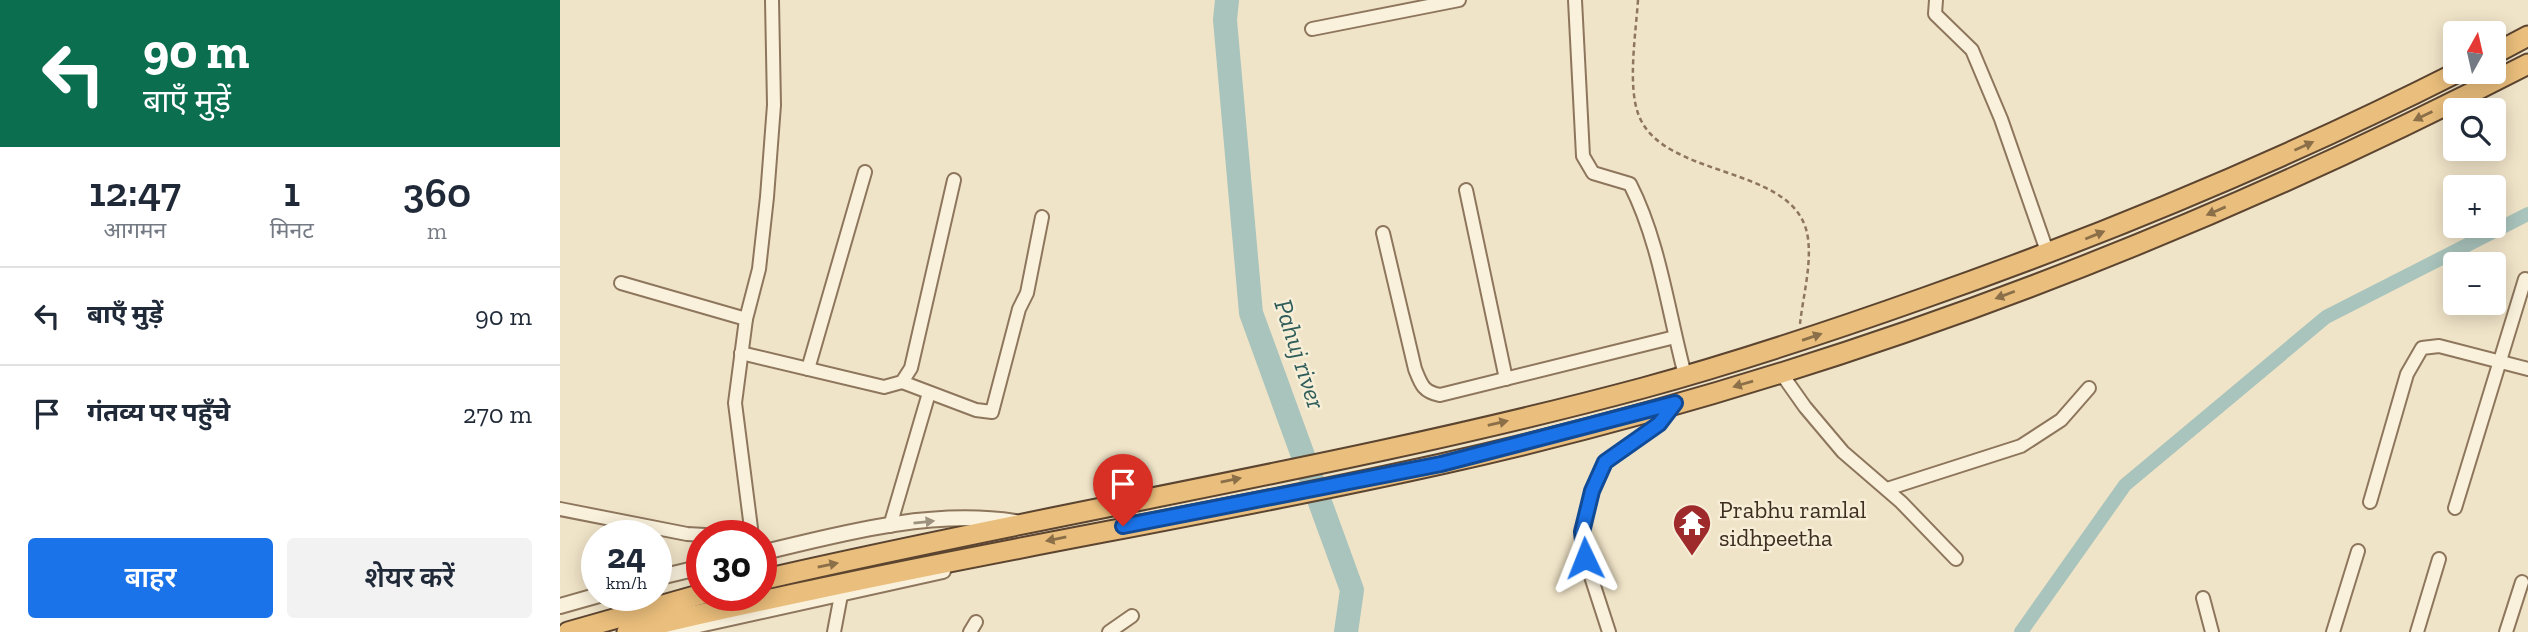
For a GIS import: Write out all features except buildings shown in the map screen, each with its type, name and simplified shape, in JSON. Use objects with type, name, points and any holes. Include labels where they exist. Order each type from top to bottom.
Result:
[{"type":"highway","points":[[2506,48],[2528,36]]},
{"type":"highway","points":[[626,632],[1004,549],[1441,464],[1781,373],[1996,299],[2166,232],[2353,150],[2528,64]]},
{"type":"highway","points":[[777,577],[1432,439],[1685,376],[1797,342],[2048,254],[2301,147],[2443,79]]},
{"type":"highway","points":[[962,537],[965,558]]},
{"type":"highway","points":[[568,632],[686,599]]},
{"type":"street","points":[[750,520],[735,403],[746,319],[759,269],[767,197],[774,105],[772,0]]},
{"type":"street","points":[[1311,29],[1459,0]]},
{"type":"street","points":[[1575,0],[1583,156],[1593,173],[1630,184],[1638,200],[1656,258],[1685,376]]},
{"type":"street","points":[[1936,0],[1936,14],[1964,40],[1982,72],[2048,254]]},
{"type":"street","points":[[808,369],[865,172]]},
{"type":"street","points":[[902,382],[911,368],[954,180]]},
{"type":"street","points":[[1466,190],[1506,379]]},
{"type":"street","points":[[741,353],[884,387],[902,382],[986,413],[995,407],[1018,309],[1027,293],[1042,217]]},
{"type":"street","points":[[1383,233],[1404,330],[1423,389],[1440,395],[1675,337]]},
{"type":"street","points":[[2455,508],[2525,279]]},
{"type":"street","points":[[621,283],[746,319]]},
{"type":"street","points":[[2370,502],[2416,354],[2429,345],[2439,346],[2528,369]]},
{"type":"street","points":[[1781,373],[1825,433],[1862,470],[1887,489],[1956,559]]},
{"type":"street","points":[[1887,489],[2021,446],[2042,435],[2061,420],[2089,388]]},
{"type":"street","points":[[890,526],[929,393]]},
{"type":"street","points":[[1609,632],[1593,586],[1582,532],[1592,491],[1605,462],[1659,424],[1675,403]]},
{"type":"street","points":[[560,509],[686,534]]},
{"type":"street","points":[[777,548],[862,529],[977,516],[1023,523]]},
{"type":"street","points":[[667,632],[729,625],[841,595],[930,576],[1004,549]]},
{"type":"street","points":[[2333,632],[2358,551]]},
{"type":"street","points":[[2417,632],[2439,559]]},
{"type":"street","points":[[2506,632],[2522,582]]},
{"type":"street","points":[[834,632],[841,595]]},
{"type":"street","points":[[2203,598],[2212,632]]},
{"type":"street","points":[[560,606],[581,600]]},
{"type":"street","points":[[1109,632],[1132,616]]},
{"type":"path","points":[[1638,0],[1634,86],[1640,119],[1650,133],[1673,150],[1770,192],[1793,207],[1806,230],[1808,256],[1797,342]]},
{"type":"waterway","name":"Pahuj river","points":[[1227,0],[1225,20],[1251,313],[1352,590],[1346,632]]},
{"type":"waterway","points":[[2021,632],[2125,485],[2326,317],[2528,214]]},
{"type":"place","name":"Prabhu ramlal sidhpeetha","points":[[1692,557]]},
{"type":"route","points":[[1123,526],[1441,464],[1675,403],[1659,424],[1605,462],[1592,491],[1582,532],[1585,558]]}]
